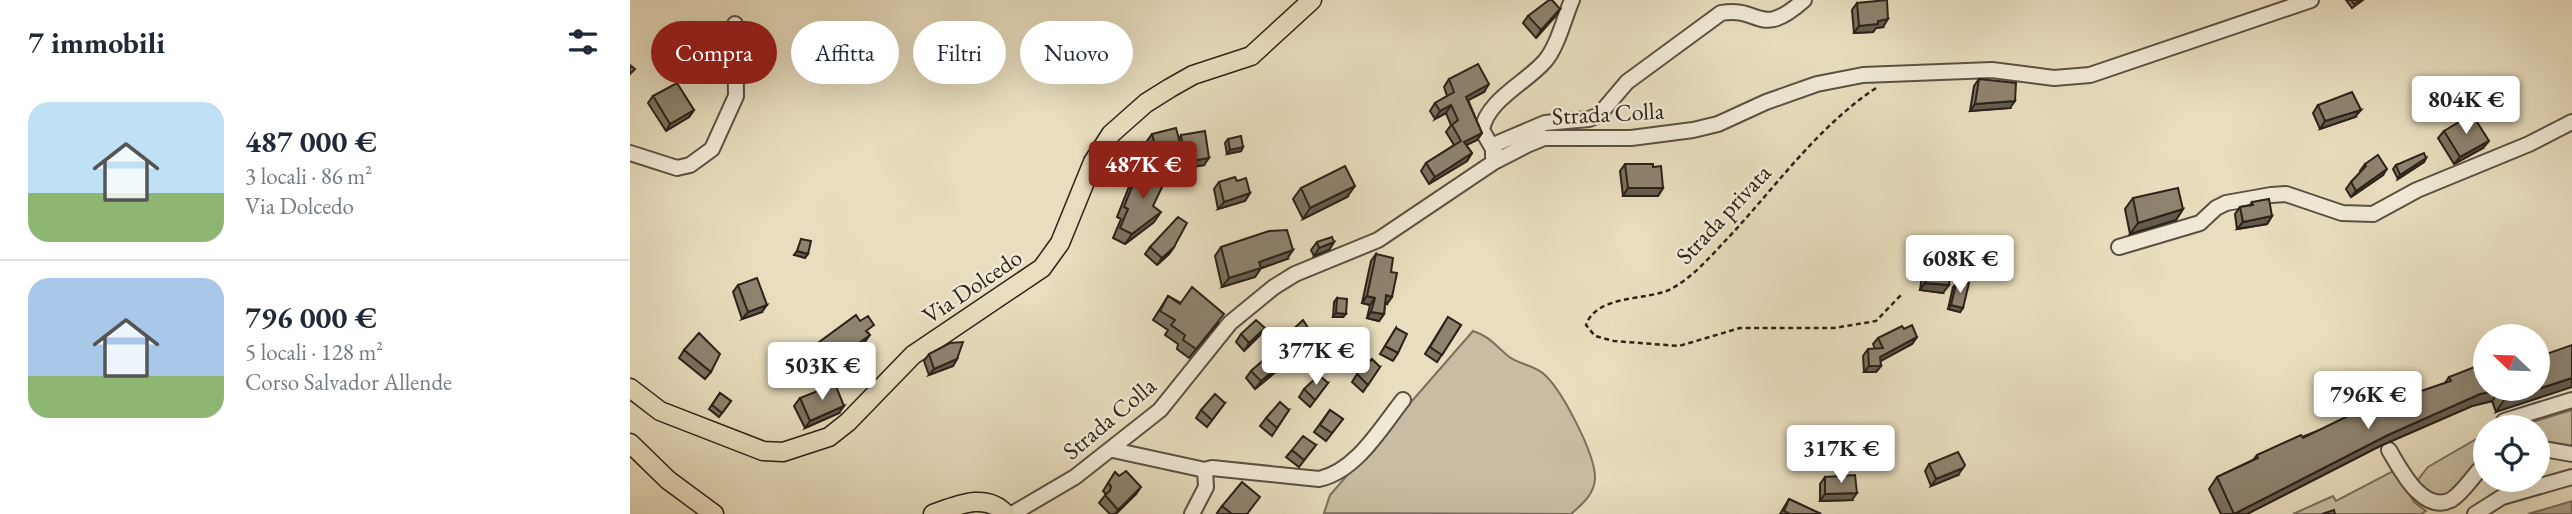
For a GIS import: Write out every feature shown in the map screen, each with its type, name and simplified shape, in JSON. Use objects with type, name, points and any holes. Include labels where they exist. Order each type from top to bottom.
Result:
[{"type":"main road","name":"Via Dolcedo","points":[[630,388],[660,411],[763,452],[783,452],[829,437],[848,422],[913,355],[1042,268],[1060,243],[1102,147],[1139,109],[1193,75],[1251,56],[1312,0]]},
{"type":"main road","points":[[630,443],[668,480],[714,514]]},
{"type":"main road","points":[[933,514],[975,501],[987,502],[1006,514]]},
{"type":"street","points":[[1493,155],[1484,139],[1483,122],[1490,110],[1546,59],[1572,0]]},
{"type":"street","points":[[1493,155],[1498,143],[1545,123],[1589,119],[1600,115],[1627,82],[1721,13],[1731,11],[1763,22],[1784,18],[1804,0]]},
{"type":"street","name":"Strada Colla","points":[[1012,514],[1066,483],[1113,450],[1167,403],[1230,323],[1274,287],[1295,274],[1378,240],[1493,155],[1544,138],[1631,138],[1706,127],[1817,84],[1863,75],[1992,70],[2054,78],[2090,75],[2311,0]]},
{"type":"street","points":[[630,153],[677,168],[690,165],[712,149],[736,96],[736,84]]},
{"type":"street","points":[[2119,247],[2200,223],[2216,208],[2226,203],[2271,195],[2286,194],[2342,213],[2373,214],[2417,190],[2529,144],[2572,122]]},
{"type":"street","points":[[1113,450],[1205,470],[1212,468],[1319,479],[1335,476],[1349,466],[1403,400]]},
{"type":"street","points":[[2523,415],[2572,400]]},
{"type":"street","points":[[2389,450],[2422,498],[2437,503],[2449,502],[2473,477]]},
{"type":"street","points":[[2550,450],[2572,454]]},
{"type":"street","points":[[1192,514],[1206,487],[1205,470]]},
{"type":"street","points":[[2550,480],[2572,477]]},
{"type":"street","points":[[2475,514],[2507,492]]},
{"type":"path","name":"Strada privata","points":[[1879,86],[1863,97],[1806,150],[1736,229],[1683,282],[1667,291],[1628,299],[1595,311],[1586,325],[1595,336],[1614,341],[1679,346],[1740,328],[1834,328],[1876,321],[1901,295]]},
{"type":"shaded area","points":[[1473,331],[1488,338],[1512,359],[1542,372],[1553,384],[1577,425],[1594,468],[1594,485],[1586,499],[1571,514],[1324,513],[1330,495]]},
{"type":"shaded area","points":[[2572,410],[2572,447],[2550,443],[2550,417]]},
{"type":"shaded area","points":[[2473,441],[2473,467],[2448,495],[2433,497],[2417,481],[2428,467]]},
{"type":"shaded area","points":[[2395,470],[2414,502],[2426,511],[2421,514],[2293,514],[2333,496],[2336,501]]},
{"type":"shaded area","points":[[2572,501],[2572,514],[2528,514]]},
{"type":"building","points":[[1549,0],[1560,9],[1541,30],[1528,16]]},
{"type":"building","points":[[1887,0],[1888,19],[1878,21],[1878,24],[1859,26],[1857,3]]},
{"type":"building","points":[[1478,64],[1489,84],[1466,97],[1482,133],[1464,142],[1472,153],[1435,177],[1426,163],[1461,141],[1452,125],[1458,120],[1451,105],[1440,111],[1435,103],[1454,92],[1449,79]]},
{"type":"building","points":[[1979,79],[2016,83],[2015,101],[1975,104]]},
{"type":"building","points":[[678,84],[694,110],[670,124],[653,96]]},
{"type":"building","points":[[2352,92],[2361,110],[2325,121],[2318,105]]},
{"type":"building","points":[[2472,114],[2489,141],[2460,157],[2444,131]]},
{"type":"building","points":[[1176,128],[1180,143],[1156,149],[1152,134]]},
{"type":"building","points":[[1205,131],[1209,158],[1185,162],[1181,135]]},
{"type":"building","points":[[1241,136],[1243,147],[1230,150],[1228,139]]},
{"type":"building","points":[[2424,153],[2426,158],[2400,175],[2396,165]]},
{"type":"building","points":[[2378,155],[2387,169],[2356,191],[2351,182],[2365,164]]},
{"type":"building","points":[[1164,158],[1163,185],[1153,206],[1161,212],[1132,234],[1120,228],[1128,209],[1124,207],[1137,174],[1151,180]]},
{"type":"building","points":[[1625,164],[1661,166],[1663,188],[1628,188]]},
{"type":"building","points":[[1345,166],[1355,186],[1310,208],[1301,188]]},
{"type":"building","points":[[1235,177],[1237,181],[1246,178],[1250,193],[1224,202],[1219,182]]},
{"type":"building","points":[[2178,188],[2183,209],[2138,223],[2133,198]]},
{"type":"building","points":[[2269,199],[2272,216],[2243,222],[2240,207]]},
{"type":"building","points":[[1178,217],[1187,223],[1174,247],[1162,258],[1150,247]]},
{"type":"building","points":[[1287,230],[1293,250],[1259,262],[1261,268],[1229,278],[1221,247],[1269,231]]},
{"type":"building","points":[[1332,237],[1334,242],[1319,248],[1317,242]]},
{"type":"building","points":[[801,239],[811,241],[808,254],[797,251]]},
{"type":"building","points":[[1376,254],[1393,258],[1391,272],[1397,273],[1392,297],[1386,295],[1384,314],[1371,312],[1375,298],[1367,296]]},
{"type":"building","points":[[1927,268],[1950,271],[1949,285],[1925,283]]},
{"type":"building","points":[[757,278],[767,305],[748,312],[738,285]]},
{"type":"building","points":[[1969,283],[1963,308],[1951,305],[1956,284]]},
{"type":"building","points":[[1192,287],[1224,314],[1196,349],[1183,340],[1185,335],[1171,325],[1175,320],[1160,311],[1168,296],[1180,304]]},
{"type":"building","points":[[1337,298],[1347,299],[1346,314],[1336,313]]},
{"type":"building","points":[[856,315],[860,321],[868,316],[874,325],[866,331],[870,335],[825,368],[811,348]]},
{"type":"building","points":[[1448,317],[1461,325],[1442,355],[1430,347]]},
{"type":"building","points":[[1256,320],[1265,328],[1249,343],[1241,334]]},
{"type":"building","points":[[1303,320],[1314,337],[1261,381],[1251,371],[1287,340],[1285,337]]},
{"type":"building","points":[[1912,325],[1917,337],[1880,357],[1881,366],[1869,366],[1868,349],[1883,348],[1878,338],[1902,326],[1904,329]]},
{"type":"building","points":[[1396,328],[1407,334],[1398,353],[1385,346]]},
{"type":"building","points":[[699,333],[720,354],[711,372],[684,350]]},
{"type":"building","points":[[963,342],[957,359],[934,369],[929,354],[950,343]]},
{"type":"building","points":[[2572,345],[2572,378],[2550,385],[2550,353]]},
{"type":"building","points":[[1372,359],[1380,367],[1368,385],[1357,374]]},
{"type":"building","points":[[2473,368],[2473,397],[2388,435],[2234,514],[2217,477],[2258,458],[2257,455],[2301,435],[2303,438],[2393,394],[2395,400],[2451,381],[2449,377]]},
{"type":"building","points":[[1319,375],[1328,383],[1315,400],[1304,389]]},
{"type":"building","points":[[835,384],[844,406],[810,421],[800,398]]},
{"type":"building","points":[[720,393],[731,401],[722,413],[712,405]]},
{"type":"building","points":[[1215,394],[1225,403],[1212,420],[1201,410]]},
{"type":"building","points":[[1280,402],[1289,410],[1277,428],[1266,418]]},
{"type":"building","points":[[1330,410],[1343,419],[1332,433],[1320,425]]},
{"type":"building","points":[[1303,436],[1316,445],[1304,460],[1292,450]]},
{"type":"building","points":[[1958,452],[1965,465],[1963,468],[1936,479],[1929,464]]},
{"type":"building","points":[[1126,471],[1141,487],[1118,510],[1105,495],[1110,491],[1111,486],[1108,483],[1115,472],[1119,476]]},
{"type":"building","points":[[1855,475],[1857,493],[1825,494],[1825,477]]},
{"type":"building","points":[[1242,482],[1260,497],[1247,514],[1232,514],[1222,506]]},
{"type":"building","points":[[1789,499],[1821,514],[1790,514],[1784,511]]}]
